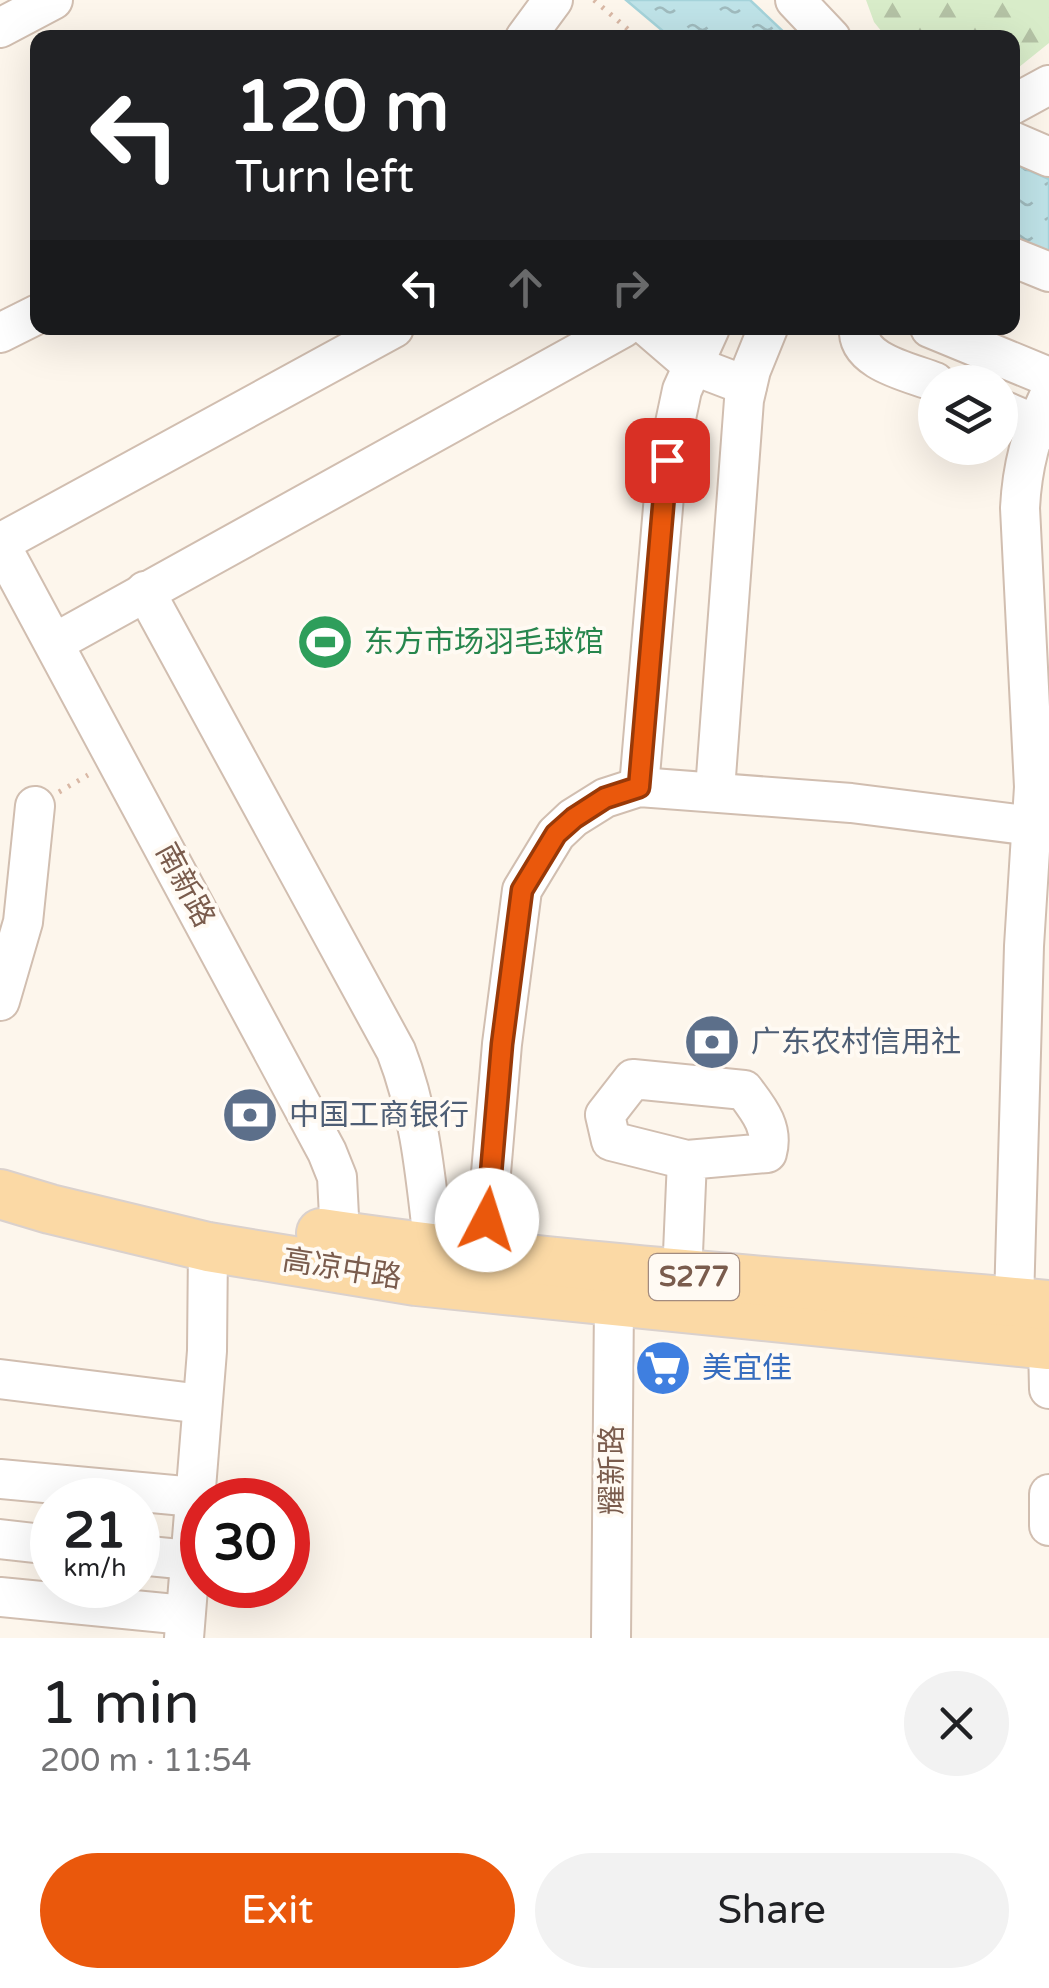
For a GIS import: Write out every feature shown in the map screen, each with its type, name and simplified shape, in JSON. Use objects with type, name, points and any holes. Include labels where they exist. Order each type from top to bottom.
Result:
[{"type":"main road","name":"高凉中路","points":[[0,1165],[218,1218],[434,1250],[682,1276],[1032,1303]]},
{"type":"main road","name":"高凉中路","points":[[0,1194],[50,1210],[208,1247],[416,1282],[1048,1345]]},
{"type":"street","points":[[0,28],[53,0]]},
{"type":"street","points":[[531,30],[553,0]]},
{"type":"street","points":[[795,0],[823,30]]},
{"type":"street","points":[[1020,101],[1049,85]]},
{"type":"street","points":[[1020,144],[1049,157]]},
{"type":"street","points":[[1020,260],[1049,272]]},
{"type":"street","points":[[0,334],[30,318]]},
{"type":"street","points":[[0,543],[381,335]]},
{"type":"street","points":[[54,643],[610,335]]},
{"type":"street","points":[[657,335],[692,366],[747,386]]},
{"type":"street","points":[[639,787],[667,460],[682,390],[707,335]]},
{"type":"street","points":[[715,790],[747,386],[765,335]]},
{"type":"street","points":[[858,335],[866,352],[918,374]]},
{"type":"street","points":[[947,335],[1049,378]]},
{"type":"street","points":[[1018,413],[1044,417],[1022,470],[1035,493],[1036,551],[1032,1303]]},
{"type":"street","name":"南新路","points":[[0,543],[335,1168],[341,1202],[340,1236]]},
{"type":"street","points":[[145,591],[396,1051],[411,1088],[434,1250]]},
{"type":"street","points":[[484,1256],[502,1044],[522,890],[556,834],[574,818],[605,798],[639,787],[851,803],[1032,826]]},
{"type":"street","points":[[0,1001],[23,922],[35,806]]},
{"type":"street","points":[[682,1276],[687,1160]]},
{"type":"street","points":[[196,1478],[207,1351],[208,1247]]},
{"type":"street","name":"耀新路","points":[[611,1638],[614,1302]]},
{"type":"street","points":[[1048,1345],[1049,1389]]},
{"type":"street","points":[[0,1379],[202,1404]]},
{"type":"street","points":[[0,1478],[180,1496]]},
{"type":"street","points":[[1049,1494],[1049,1526]]},
{"type":"street","points":[[0,1539],[30,1542]]},
{"type":"street","points":[[0,1597],[185,1627]]},
{"type":"path","points":[[594,0],[629,30]]},
{"type":"path","points":[[35,806],[117,758]]},
{"type":"green space","points":[[866,0],[1049,0],[1049,43],[1020,66],[1020,30],[880,30]]},
{"type":"water","points":[[626,0],[750,0],[782,30],[662,30]]},
{"type":"water","points":[[1020,166],[1049,179],[1049,260],[1020,248]]},
{"type":"place","name":"东方市场羽毛球馆","points":[[325,642]]},
{"type":"place","name":"广东农村信用社","points":[[712,1042]]},
{"type":"place","name":"中国工商银行","points":[[250,1115]]},
{"type":"place","name":"美宜佳","points":[[663,1368]]},
{"type":"route","points":[[487,1220],[502,1044],[522,890],[556,834],[574,818],[605,798],[639,787],[667,460]]}]
